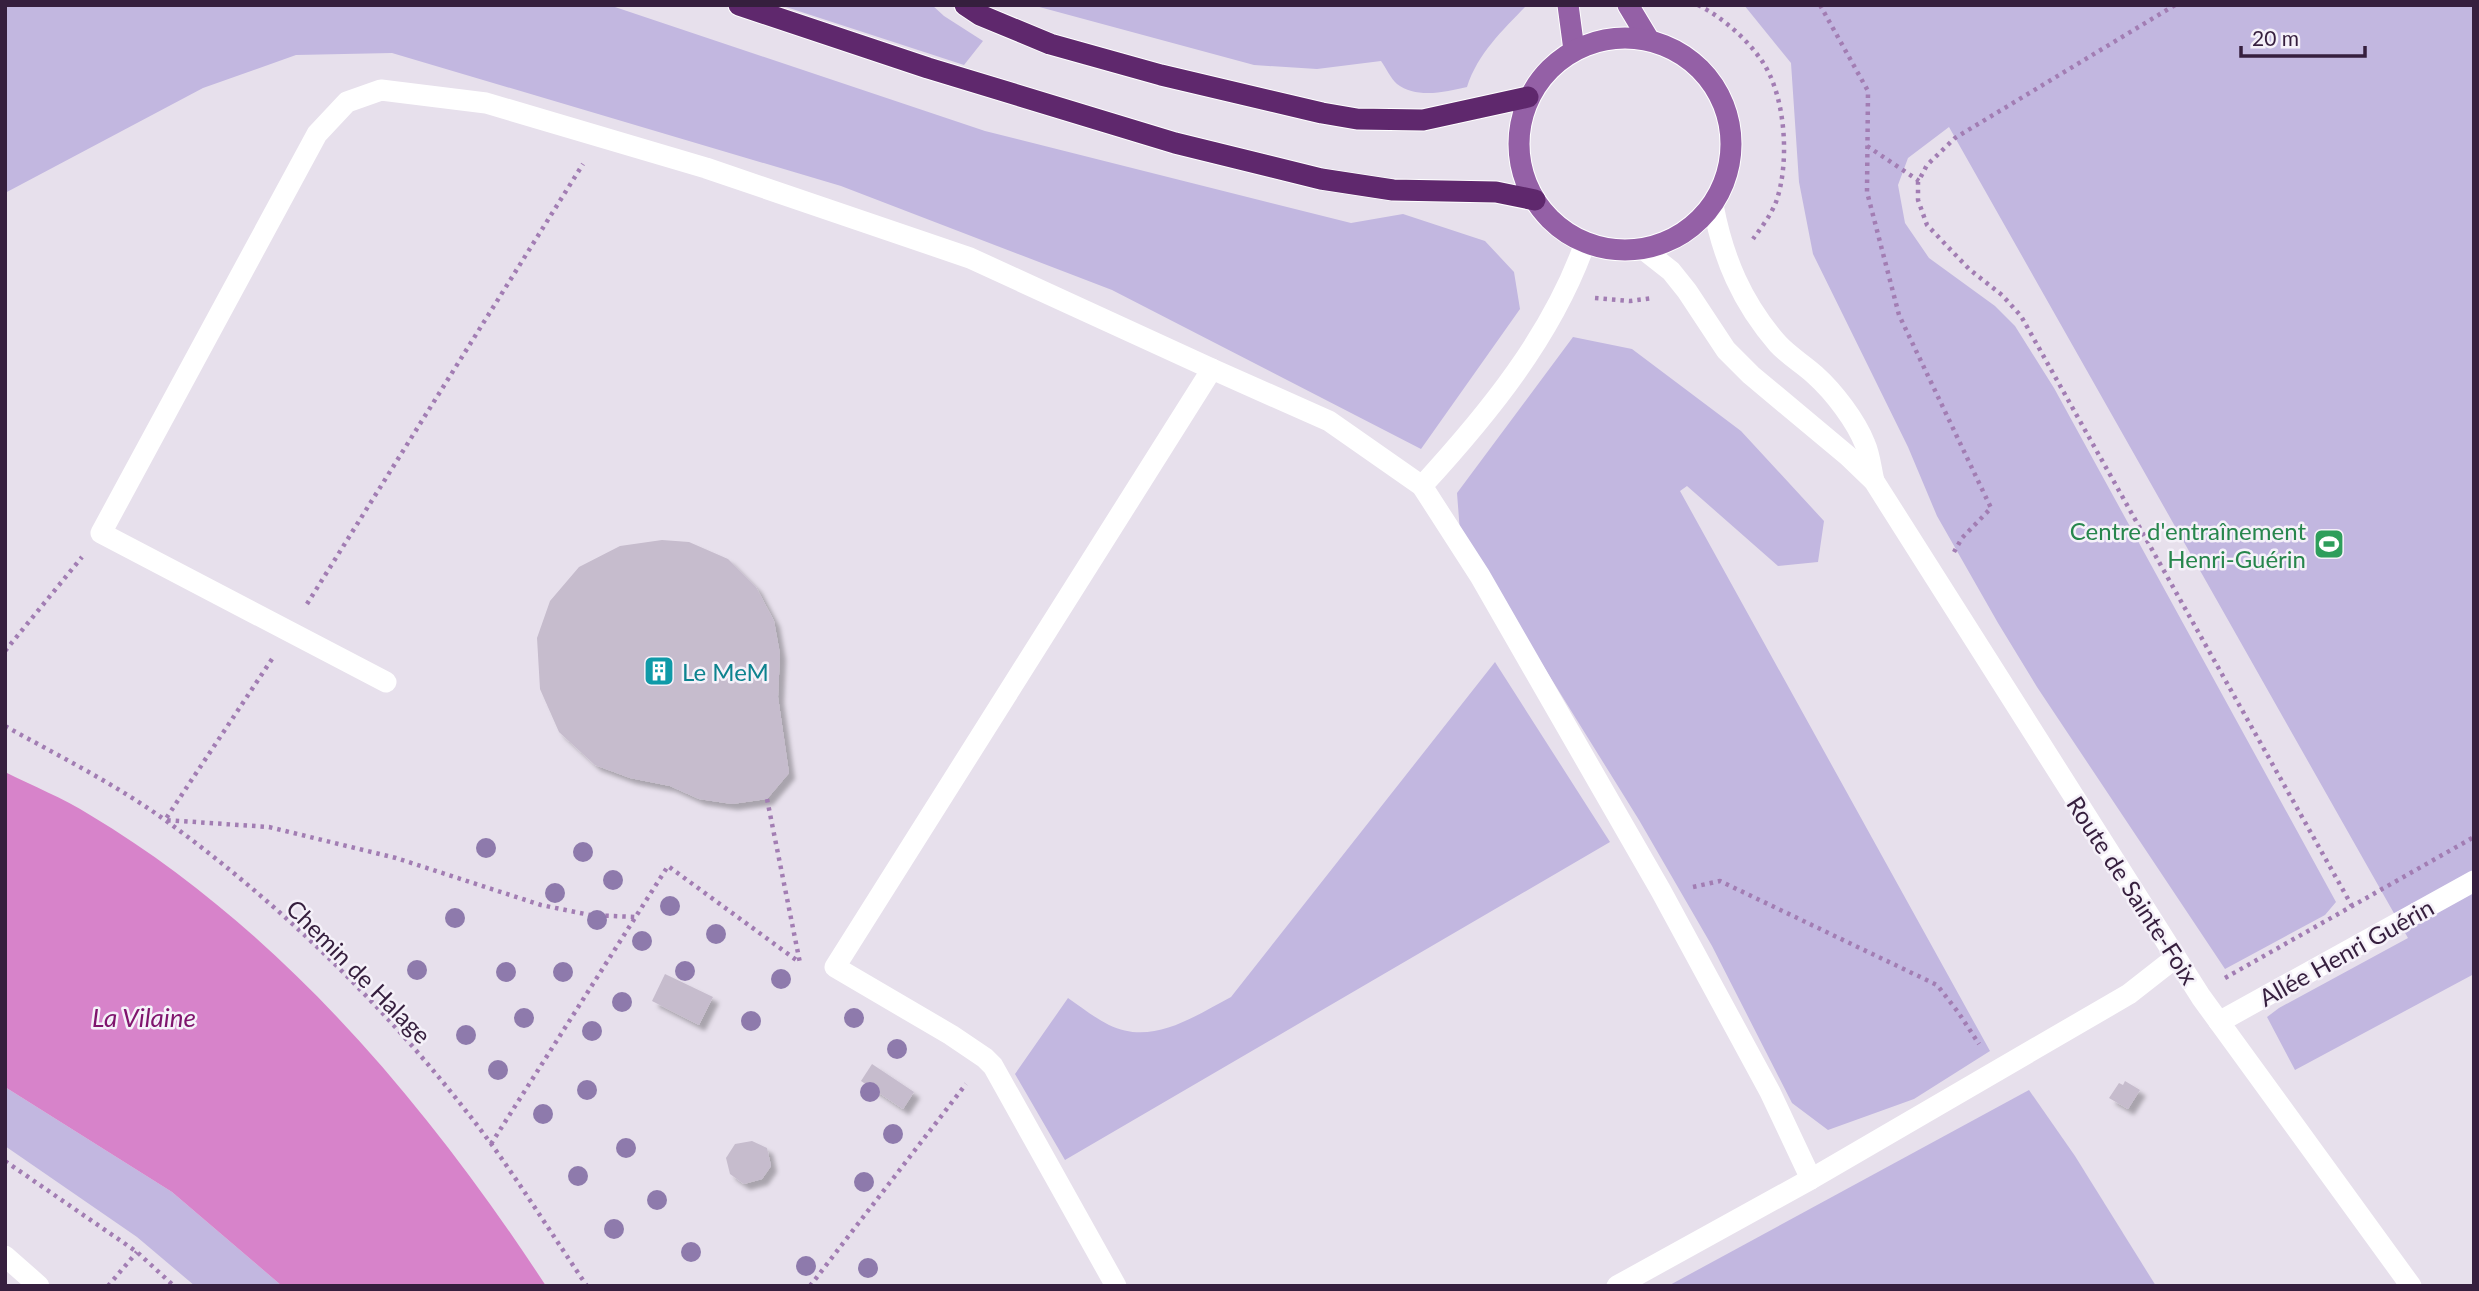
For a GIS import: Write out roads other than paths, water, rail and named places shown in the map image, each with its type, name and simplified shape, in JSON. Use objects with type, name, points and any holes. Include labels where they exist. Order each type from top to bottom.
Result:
[{"type":"highway","points":[[739,5],[928,68],[1202,150],[1321,179],[1393,190],[1496,192],[1535,200]]},
{"type":"highway","points":[[965,5],[980,15],[1050,44],[1161,75],[1357,119],[1423,120],[1528,97]]},
{"type":"main road","points":[[1568,5],[1574,50]]},
{"type":"main road","points":[[1628,5],[1649,40]]},
{"type":"main road","points":[[1630,37],[1649,40],[1674,49],[1695,63],[1713,83],[1725,106],[1731,131],[1731,157],[1725,182],[1713,205],[1699,221],[1683,234],[1664,243],[1624,251],[1586,243],[1557,225],[1535,200],[1524,178],[1520,130],[1528,97],[1558,61],[1574,50],[1592,43],[1610,38],[1630,37]]},
{"type":"street","points":[[386,682],[102,533],[317,134],[346,102],[382,90],[486,103],[706,168],[970,258],[1329,421],[1422,486],[1480,576],[1661,891],[1770,1093],[1811,1179]]},
{"type":"street","name":"Route de Sainte-Foix","points":[[1713,205],[1728,266],[1752,308],[1779,345],[1816,376],[1839,402],[1866,444],[1874,481]]},
{"type":"street","points":[[1422,486],[1502,394],[1567,290],[1586,243]]},
{"type":"street","name":"Route de Sainte-Foix","points":[[1643,249],[1671,271],[1735,359],[1874,481],[2201,997],[2411,1286]]},
{"type":"street","points":[[1116,1286],[993,1066],[951,1035],[835,967],[1212,369]]},
{"type":"street","name":"Allée Henri Guérin","points":[[2219,1022],[2474,881]]},
{"type":"street","points":[[1618,1286],[1811,1179],[2129,994],[2175,958]]},
{"type":"street","points":[[5,1256],[38,1286]]},
{"type":"water","name":"La Vilaine","points":[[5,772],[80,809],[159,860],[224,911],[286,966],[344,1025],[399,1087],[500,1218],[546,1286],[282,1286],[172,1192],[5,1087]]},
{"type":"place","name":"Centre d'entraînement Henri-Guérin","points":[[2329,544]]},
{"type":"place","name":"Le MeM","points":[[659,671]]}]
